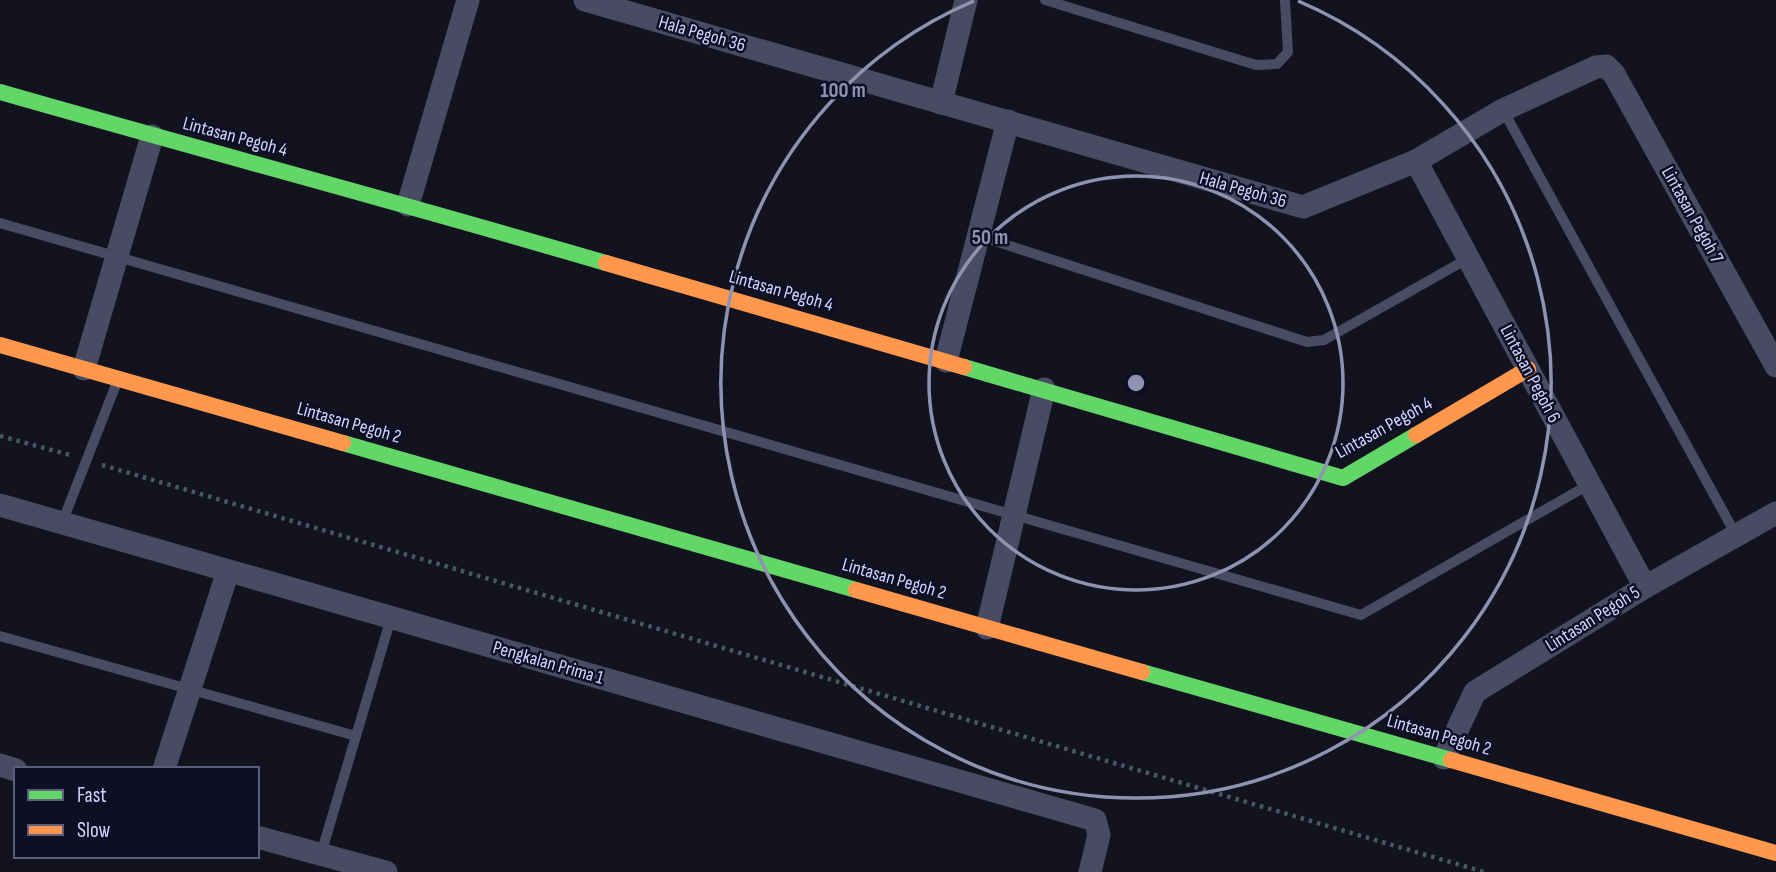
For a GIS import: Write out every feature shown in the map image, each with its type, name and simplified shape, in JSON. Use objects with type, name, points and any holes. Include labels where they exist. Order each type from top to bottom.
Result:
[{"type":"street","points":[[408,205],[468,0]]},
{"type":"street","name":"Hala Pegoh 36","points":[[585,0],[1303,207],[1416,161],[1503,110],[1596,67],[1606,66]]},
{"type":"street","points":[[941,103],[966,0]]},
{"type":"street","name":"Lintasan Pegoh 7","points":[[1606,66],[1615,74],[1776,366]]},
{"type":"street","name":"Lintasan Pegoh 4","points":[[0,92],[408,205],[1343,478],[1528,369]]},
{"type":"street","points":[[946,361],[1008,121]]},
{"type":"street","points":[[84,369],[152,136]]},
{"type":"street","name":"Lintasan Pegoh 6","points":[[1416,161],[1645,587]]},
{"type":"street","name":"Lintasan Pegoh 2","points":[[0,345],[1776,853]]},
{"type":"street","points":[[988,628],[1044,389]]},
{"type":"street","name":"Pengkalan Prima 1","points":[[0,505],[1095,820],[1099,835],[1090,872]]},
{"type":"street","name":"Lintasan Pegoh 5","points":[[1444,758],[1475,692],[1645,587],[1776,513]]},
{"type":"street","points":[[165,767],[228,571]]},
{"type":"street","points":[[259,837],[386,872]]},
{"type":"lane","points":[[1045,0],[1256,65],[1278,64],[1288,52],[1285,0]]},
{"type":"lane","points":[[1503,110],[1735,535]]},
{"type":"lane","points":[[0,223],[1361,615],[1590,484]]},
{"type":"lane","points":[[979,236],[1307,342],[1324,340],[1469,258]]},
{"type":"lane","points":[[62,523],[118,379]]},
{"type":"lane","points":[[321,854],[391,618]]},
{"type":"lane","points":[[0,636],[356,736]]},
{"type":"path","points":[[0,436],[1484,872]]},
{"type":"traffic: fast","points":[[0,92],[606,263]]},
{"type":"traffic: fast","points":[[964,367],[1343,478],[1416,435]]},
{"type":"traffic: fast","points":[[343,443],[856,590]]},
{"type":"traffic: fast","points":[[1142,672],[1451,760]]},
{"type":"traffic: slow","points":[[606,263],[964,367]]},
{"type":"traffic: slow","points":[[0,345],[343,443]]},
{"type":"traffic: slow","points":[[1416,435],[1528,369]]},
{"type":"traffic: slow","points":[[856,590],[1142,672]]},
{"type":"traffic: slow","points":[[1451,760],[1776,853]]}]
